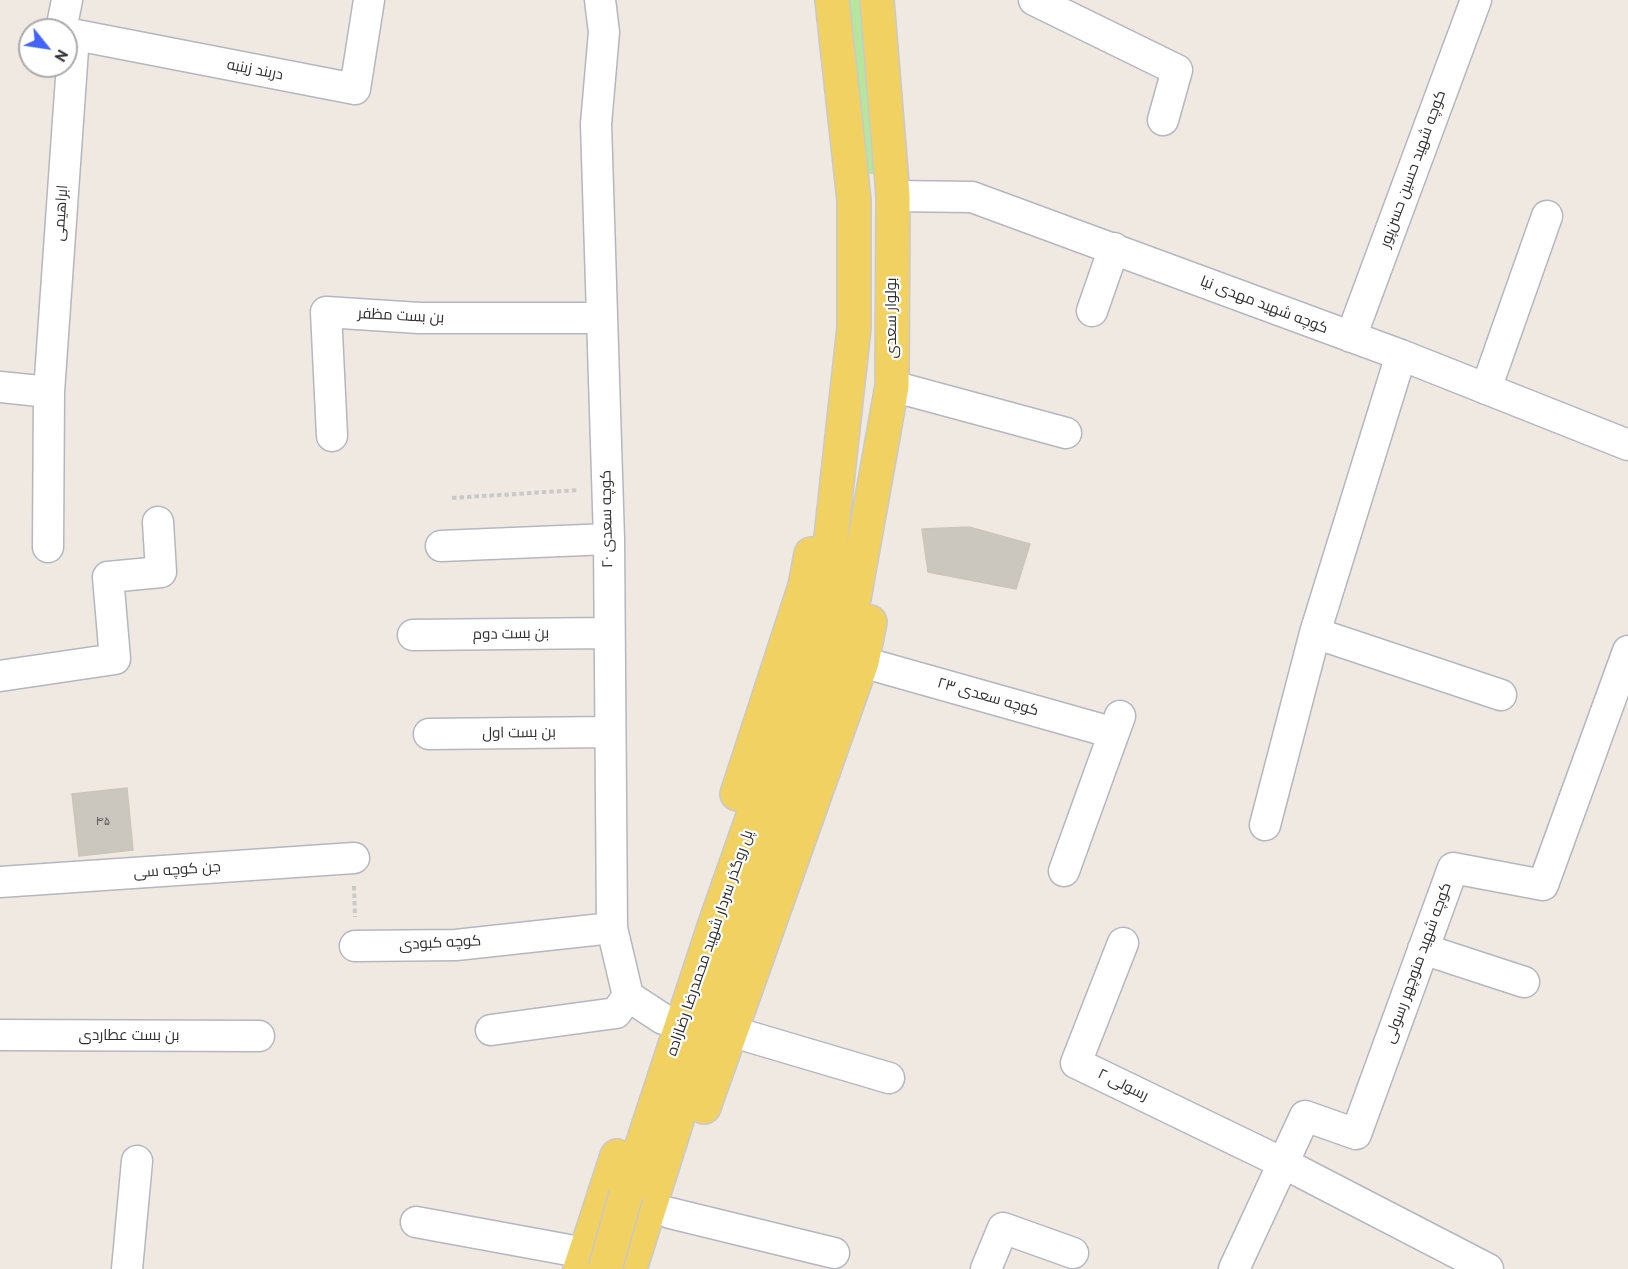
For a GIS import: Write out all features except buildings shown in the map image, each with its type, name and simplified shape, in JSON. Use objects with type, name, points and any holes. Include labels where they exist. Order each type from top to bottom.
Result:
[{"type":"main road","points":[[832,0],[854,200],[854,328],[840,452],[835,626]]},
{"type":"main road","name":"بولوار سعدی","points":[[835,626],[880,456],[892,386],[893,196],[877,0]]},
{"type":"main road","points":[[854,200],[893,196]]},
{"type":"main road","points":[[595,1259],[663,1019],[805,586],[814,534],[840,452]]},
{"type":"main road","points":[[642,1269],[656,1257],[652,1224],[697,1126],[862,662],[872,614],[883,530],[880,456]]},
{"type":"main road","name":"پل روگذر سردار شهید محمدرضا رضازاده","points":[[630,1269],[652,1224],[714,927],[835,626]]},
{"type":"main road","name":"پل روگذر سردار شهید محمدرضا رضازاده","points":[[595,1259],[652,1224]]},
{"type":"street","points":[[67,0],[67,18]]},
{"type":"street","name":"دربند زینبه","points":[[78,35],[355,89],[369,0]]},
{"type":"street","name":"کوچه سعدی ۲۰","points":[[600,0],[604,32],[596,124],[609,539],[612,928],[628,996]]},
{"type":"street","points":[[1034,0],[1177,70],[1163,120]]},
{"type":"street","name":"کوچه شهید حسین حسن‌پور","points":[[1351,337],[1476,0]]},
{"type":"street","name":"ابراهیمی","points":[[48,547],[49,392],[65,78]]},
{"type":"street","name":"کوچه شهید مهدی نیا","points":[[893,196],[972,197],[1114,248],[1486,389],[1626,437]]},
{"type":"street","points":[[1486,389],[1547,216]]},
{"type":"street","points":[[1092,312],[1114,248]]},
{"type":"street","name":"بن بست مظفر","points":[[332,436],[326,312],[419,318],[601,318]]},
{"type":"street","points":[[1265,825],[1315,633],[1401,356]]},
{"type":"street","points":[[892,386],[1066,433]]},
{"type":"street","points":[[0,387],[49,392]]},
{"type":"street","points":[[0,676],[115,658],[108,577],[161,572],[159,522]]},
{"type":"street","points":[[441,546],[609,539]]},
{"type":"street","name":"بن بست دوم","points":[[413,635],[608,633]]},
{"type":"street","points":[[1315,633],[1501,695]]},
{"type":"street","name":"کوچه شهید منوچهر رسولی","points":[[1234,1269],[1285,1164],[1305,1116],[1356,1134],[1453,868],[1543,885],[1628,651]]},
{"type":"street","name":"کوچه سعدی ۲۳","points":[[862,662],[1117,725],[1064,872]]},
{"type":"street","name":"بن بست اول","points":[[429,734],[609,732]]},
{"type":"street","name":"جن کوچه سی","points":[[0,882],[354,858]]},
{"type":"street","name":"کوچه کبودی","points":[[355,946],[456,945],[612,928]]},
{"type":"street","name":"رسولی ۲","points":[[1123,943],[1076,1063],[1285,1164]]},
{"type":"street","points":[[1423,949],[1524,982]]},
{"type":"street","points":[[491,1030],[616,1013],[628,996],[663,1019]]},
{"type":"street","points":[[730,1031],[889,1078]]},
{"type":"street","name":"بن بست عطاردی","points":[[0,1035],[259,1036]]},
{"type":"street","points":[[128,1269],[137,1161]]},
{"type":"street","points":[[1285,1164],[1488,1269]]},
{"type":"street","points":[[416,1222],[595,1259]]},
{"type":"street","points":[[652,1224],[834,1253]]},
{"type":"street","points":[[986,1269],[1003,1228],[1073,1253]]},
{"type":"path","points":[[452,498],[607,488]]},
{"type":"path","points":[[354,858],[355,946]]},
{"type":"green space","points":[[847,0],[862,0],[879,174],[869,174],[862,167],[855,47]]}]
